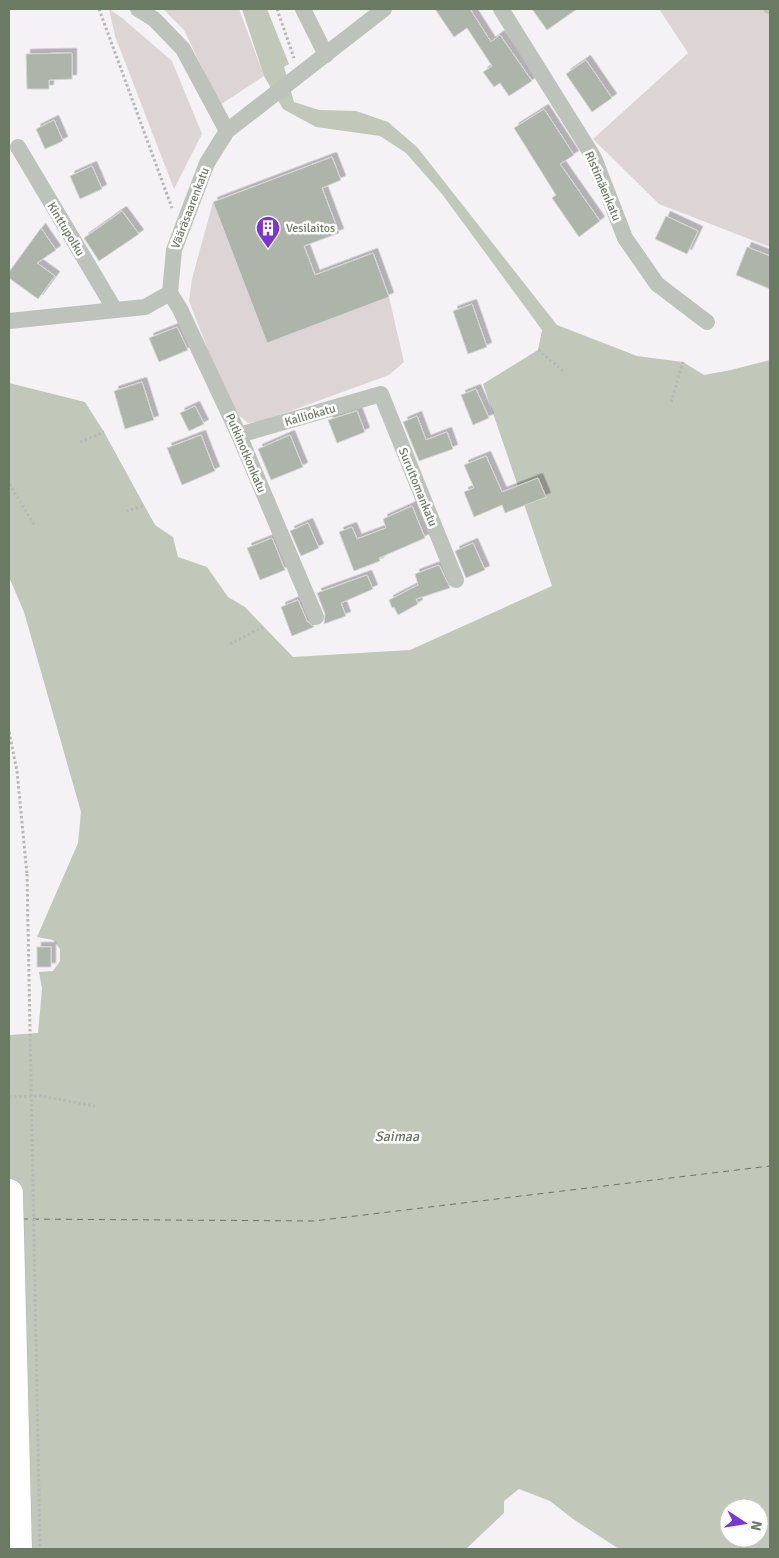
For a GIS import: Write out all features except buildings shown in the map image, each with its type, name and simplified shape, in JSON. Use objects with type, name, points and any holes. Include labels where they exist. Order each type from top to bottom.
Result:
[{"type":"highway","points":[[9,1193],[18,1549]]},
{"type":"street","points":[[138,9],[154,19],[183,49],[227,131]]},
{"type":"street","points":[[303,9],[326,55]]},
{"type":"street","name":"Vääräsaarenkatu","points":[[170,294],[174,250],[207,163],[227,131],[266,100],[295,71],[326,55],[384,9]]},
{"type":"street","name":"Ristimäenkatu","points":[[501,9],[594,158],[624,238],[657,284],[707,322]]},
{"type":"street","name":"Kinttupolku","points":[[18,147],[115,310]]},
{"type":"street","points":[[9,321],[145,307],[170,294]]},
{"type":"street","name":"Putkinotkonkatu","points":[[170,294],[180,308],[239,435],[316,617]]},
{"type":"street","name":"Kalliokatu","points":[[239,435],[381,394]]},
{"type":"street","name":"Suruttomankatu","points":[[381,394],[456,580]]},
{"type":"path","points":[[99,9],[172,209]]},
{"type":"path","points":[[277,9],[295,71]]},
{"type":"path","points":[[538,350],[562,371]]},
{"type":"path","points":[[671,402],[683,362]]},
{"type":"path","points":[[80,442],[104,432]]},
{"type":"path","points":[[9,484],[35,526]]},
{"type":"path","points":[[126,511],[144,506]]},
{"type":"path","points":[[230,644],[263,627]]},
{"type":"path","points":[[9,732],[17,770],[27,874],[40,1549]]},
{"type":"path","points":[[9,1097],[41,1096],[96,1106]]},
{"type":"shaded area","points":[[109,9],[172,61],[202,134],[174,189],[115,36]]},
{"type":"shaded area","points":[[163,9],[239,9],[264,76],[220,105],[184,30]]},
{"type":"shaded area","points":[[659,9],[770,9],[770,247],[659,204],[593,139],[688,53]]},
{"type":"shaded area","points":[[213,202],[267,343],[389,297],[404,362],[389,375],[263,421],[248,423],[231,409],[189,301],[192,279]]},
{"type":"water","name":"Saimaa","points":[[242,9],[267,9],[289,64],[284,67],[294,102],[319,110],[356,111],[388,122],[417,147],[557,325],[637,356],[683,362],[704,375],[770,360],[770,1549],[619,1549],[573,1519],[550,1501],[519,1489],[504,1501],[504,1513],[466,1549],[9,1549],[9,1035],[38,1033],[42,989],[39,972],[53,971],[60,961],[60,949],[53,940],[37,937],[78,843],[81,812],[24,612],[9,577],[9,383],[85,402],[104,432],[155,525],[173,537],[178,557],[207,567],[228,597],[245,607],[293,657],[410,650],[552,586],[483,384],[538,350],[542,330],[442,194],[406,153],[380,136],[316,127],[283,109],[264,76]]},
{"type":"ferry route","points":[[22,1219],[314,1221],[770,1166]]},
{"type":"place","name":"Vesilaitos","points":[[268,249]]}]
